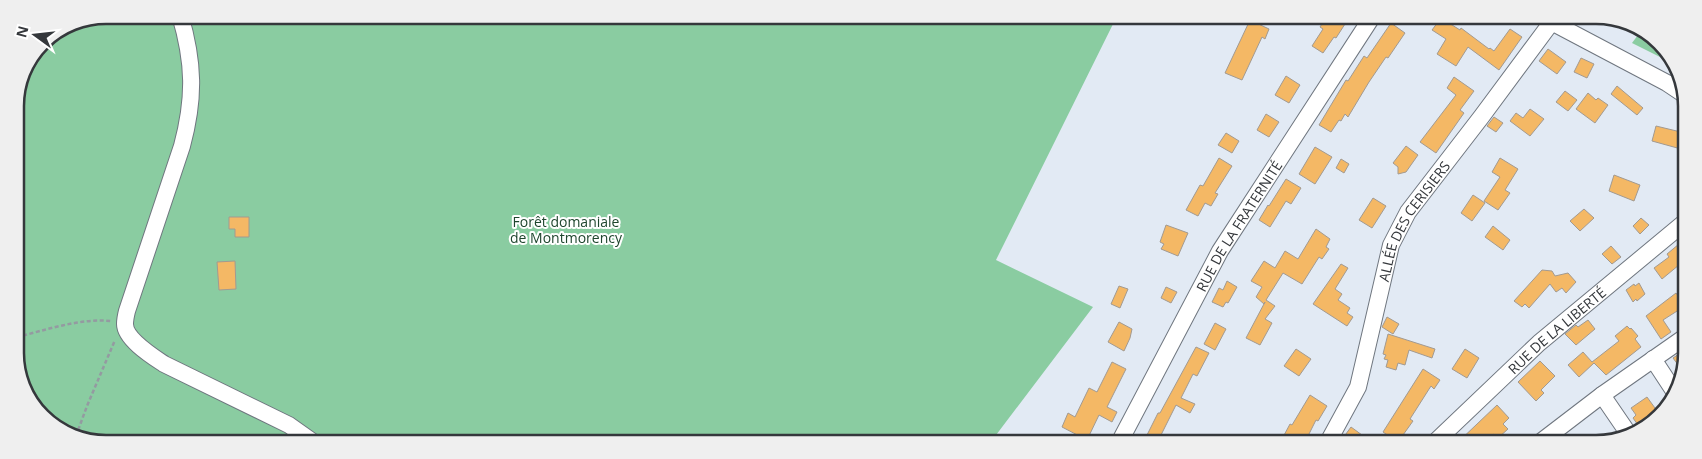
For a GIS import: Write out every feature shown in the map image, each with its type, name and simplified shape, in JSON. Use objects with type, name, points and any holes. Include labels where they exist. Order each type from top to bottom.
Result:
[{"type":"street","points":[[182,24],[190,56],[192,83],[189,120],[124,323],[127,332],[132,338],[148,353],[164,364],[288,425],[303,435]]},
{"type":"street","name":"RUE DE LA FRATERNITÉ","points":[[1123,435],[1220,251],[1367,24]]},
{"type":"street","name":"ALLÉE DES CERISIERS","points":[[1332,435],[1358,387],[1391,245],[1408,212],[1482,116],[1543,24]]},
{"type":"street","points":[[1554,24],[1677,90]]},
{"type":"street","name":"RUE DE LA LIBERTÉ","points":[[1441,435],[1538,343],[1678,228]]},
{"type":"street","points":[[1550,435],[1602,395],[1678,342]]},
{"type":"street","points":[[1653,359],[1671,386]]},
{"type":"street","points":[[1602,395],[1626,429]]},
{"type":"path","points":[[24,335],[101,320],[124,323],[90,398],[78,430]]},
{"type":"green space","name":"Forêt domaniale de Montmorency","points":[[1113,24],[996,260],[1093,307],[996,435],[90,434],[65,424],[48,411],[35,394],[25,369],[24,101],[32,70],[38,60],[60,60],[60,38],[90,25]]},
{"type":"green space","points":[[1638,35],[1654,48],[1662,58],[1632,43]]},
{"type":"building","points":[[1248,24],[1258,24],[1269,29],[1265,39],[1262,37],[1242,80],[1225,73]]},
{"type":"building","points":[[1322,24],[1345,24],[1323,53],[1312,46],[1323,29],[1320,27]]},
{"type":"building","points":[[1390,24],[1405,33],[1369,82],[1348,117],[1345,114],[1331,132],[1319,125],[1346,80],[1348,81],[1364,56],[1367,58]]},
{"type":"building","points":[[1436,24],[1450,24],[1460,30],[1461,28],[1494,51],[1510,29],[1522,37],[1499,70],[1468,47],[1456,66],[1437,54],[1446,39],[1432,30]]},
{"type":"building","points":[[1548,49],[1566,62],[1557,74],[1539,61]]},
{"type":"building","points":[[1581,58],[1594,64],[1587,78],[1574,72]]},
{"type":"building","points":[[1286,76],[1300,85],[1289,103],[1275,95]]},
{"type":"building","points":[[1454,77],[1474,91],[1460,110],[1464,113],[1436,153],[1420,142],[1456,95],[1447,88]]},
{"type":"building","points":[[1617,86],[1643,108],[1637,115],[1611,94]]},
{"type":"building","points":[[1565,91],[1577,100],[1568,111],[1556,102]]},
{"type":"building","points":[[1588,93],[1596,100],[1598,98],[1608,105],[1595,123],[1576,109]]},
{"type":"building","points":[[1530,109],[1544,119],[1530,136],[1510,121],[1516,113],[1523,118]]},
{"type":"building","points":[[1266,114],[1279,122],[1269,137],[1257,130]]},
{"type":"building","points":[[1494,117],[1503,123],[1496,132],[1487,126]]},
{"type":"building","points":[[1656,126],[1678,131],[1678,148],[1652,141]]},
{"type":"building","points":[[1226,133],[1239,141],[1232,153],[1218,145]]},
{"type":"building","points":[[1406,146],[1418,155],[1406,172],[1398,174],[1398,167],[1393,163]]},
{"type":"building","points":[[1315,147],[1332,157],[1315,184],[1299,174]]},
{"type":"building","points":[[1219,158],[1232,166],[1215,193],[1218,194],[1211,206],[1205,203],[1198,216],[1186,210],[1200,185],[1203,186]]},
{"type":"building","points":[[1500,158],[1518,169],[1505,190],[1510,193],[1498,210],[1484,201],[1500,177],[1492,172]]},
{"type":"building","points":[[1341,159],[1349,164],[1344,173],[1336,168]]},
{"type":"building","points":[[1614,175],[1640,185],[1634,201],[1609,191]]},
{"type":"building","points":[[1286,179],[1301,188],[1291,204],[1286,201],[1270,227],[1259,220]]},
{"type":"building","points":[[1473,195],[1485,203],[1472,221],[1461,213]]},
{"type":"building","points":[[1373,198],[1386,206],[1372,228],[1359,220]]},
{"type":"building","points":[[1584,209],[1594,218],[1580,231],[1570,221]]},
{"type":"building","points":[[229,217],[249,217],[249,237],[235,237],[235,229],[229,229]]},
{"type":"building","points":[[1641,218],[1649,225],[1640,234],[1633,226]]},
{"type":"building","points":[[1166,225],[1188,233],[1178,256],[1161,249],[1164,244],[1160,242]]},
{"type":"building","points":[[1493,226],[1510,240],[1503,250],[1485,237]]},
{"type":"building","points":[[1316,229],[1330,239],[1326,247],[1329,249],[1322,259],[1319,257],[1302,284],[1283,273],[1266,300],[1275,306],[1265,319],[1272,323],[1260,345],[1246,338],[1264,304],[1256,297],[1262,287],[1251,281],[1264,261],[1275,268],[1285,251],[1298,259]]},
{"type":"building","points":[[1678,245],[1678,266],[1662,279],[1654,268],[1669,257],[1667,254]]},
{"type":"building","points":[[1611,246],[1621,257],[1612,264],[1602,254]]},
{"type":"building","points":[[235,261],[236,289],[219,290],[217,262]]},
{"type":"building","points":[[1341,264],[1348,268],[1335,289],[1342,294],[1338,300],[1350,308],[1347,313],[1353,317],[1347,326],[1313,304]]},
{"type":"building","points":[[1542,270],[1552,271],[1555,276],[1568,273],[1576,282],[1566,293],[1562,288],[1556,292],[1550,284],[1529,308],[1525,304],[1522,307],[1514,301]]},
{"type":"building","points":[[1227,281],[1237,287],[1228,303],[1226,302],[1223,307],[1212,302],[1219,288],[1223,290]]},
{"type":"building","points":[[1639,283],[1645,294],[1633,302],[1626,290]]},
{"type":"building","points":[[1119,286],[1128,289],[1120,308],[1111,304]]},
{"type":"building","points":[[1166,287],[1177,292],[1171,303],[1161,298]]},
{"type":"building","points":[[1676,293],[1678,296],[1678,310],[1663,320],[1671,332],[1661,339],[1646,316]]},
{"type":"building","points":[[1387,317],[1399,324],[1393,334],[1382,327]]},
{"type":"building","points":[[1588,320],[1595,329],[1576,345],[1565,334],[1576,325],[1578,327]]},
{"type":"building","points":[[1119,322],[1132,329],[1124,351],[1108,342]]},
{"type":"building","points":[[1215,323],[1226,329],[1215,350],[1204,344]]},
{"type":"building","points":[[1627,326],[1638,336],[1635,339],[1641,347],[1606,375],[1594,363],[1579,377],[1568,365],[1583,352],[1592,362],[1619,341],[1615,336]]},
{"type":"building","points":[[1388,334],[1435,349],[1432,358],[1409,350],[1405,365],[1398,363],[1396,370],[1386,367],[1388,360],[1384,359],[1386,355],[1383,354]]},
{"type":"building","points":[[1196,347],[1209,353],[1197,376],[1193,374],[1181,398],[1195,404],[1190,413],[1176,405],[1161,435],[1147,435],[1158,413],[1160,413]]},
{"type":"building","points":[[1296,349],[1311,359],[1299,376],[1284,366]]},
{"type":"building","points":[[1465,349],[1479,358],[1467,378],[1452,369]]},
{"type":"building","points":[[1678,355],[1677,364],[1673,358]]},
{"type":"building","points":[[1540,361],[1555,376],[1541,390],[1544,393],[1536,401],[1518,382]]},
{"type":"building","points":[[1112,362],[1126,369],[1107,407],[1117,412],[1112,422],[1099,415],[1089,435],[1077,435],[1062,427],[1068,413],[1075,417],[1089,388],[1097,392]]},
{"type":"building","points":[[1423,369],[1440,380],[1434,389],[1431,386],[1410,419],[1413,421],[1403,435],[1388,435],[1383,432]]},
{"type":"building","points":[[1310,395],[1327,406],[1318,421],[1316,420],[1308,435],[1284,435],[1290,424],[1292,425]]},
{"type":"building","points":[[1647,397],[1656,409],[1637,424],[1633,418],[1636,415],[1631,408]]},
{"type":"building","points":[[1497,405],[1509,418],[1503,424],[1508,429],[1501,435],[1465,435]]},
{"type":"building","points":[[1351,427],[1362,435],[1345,435]]}]
